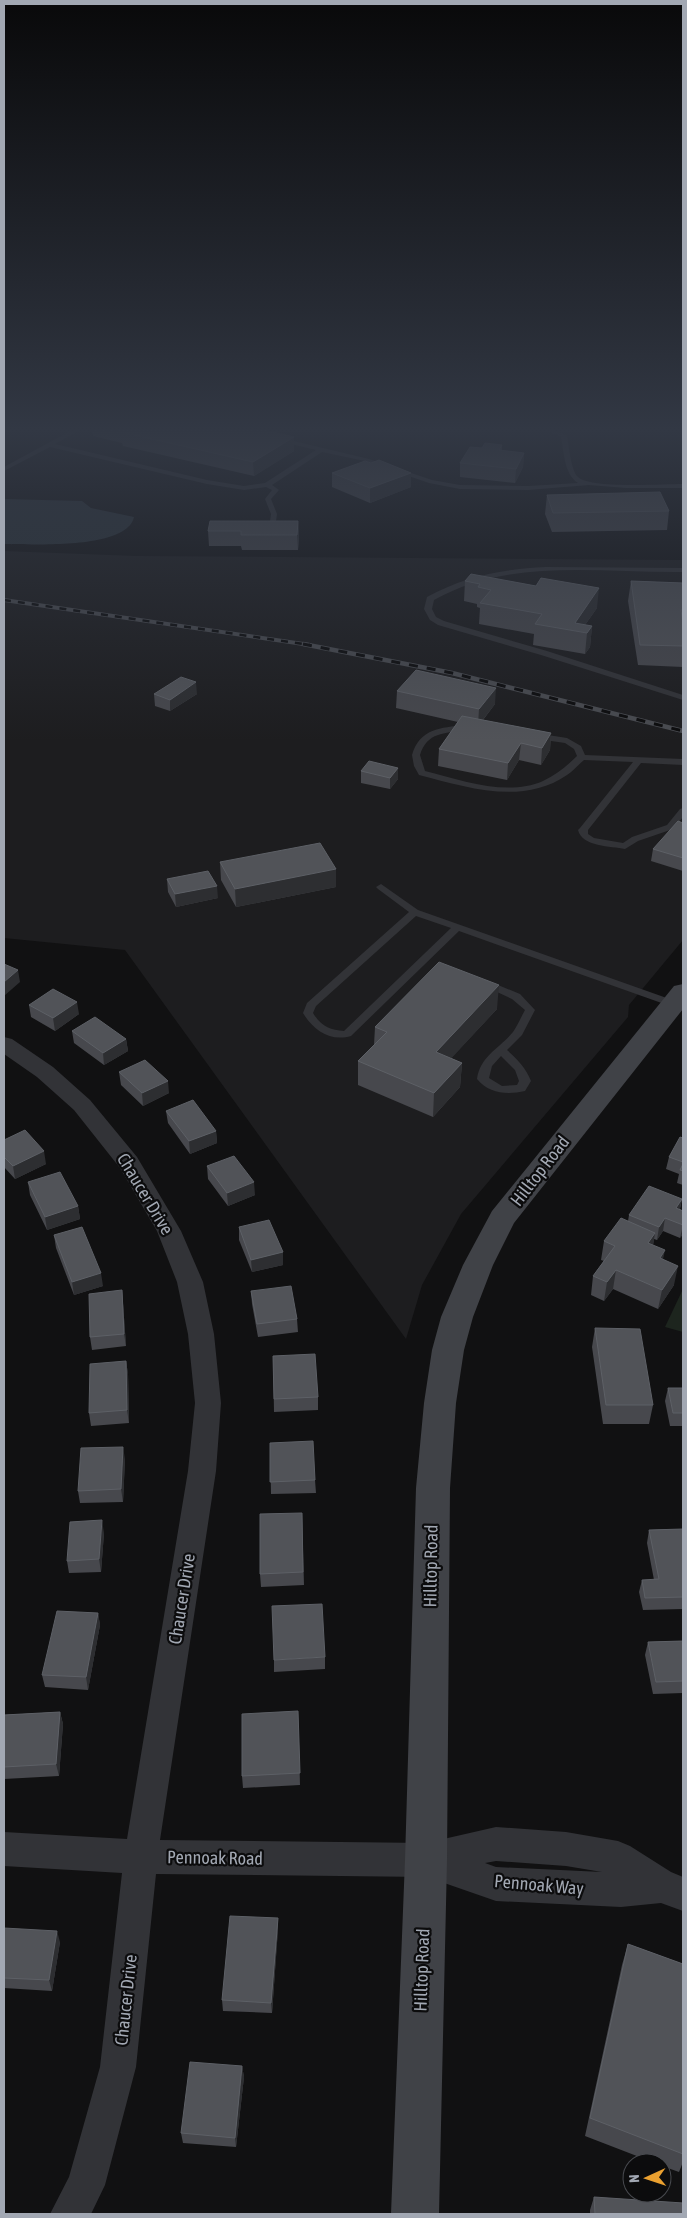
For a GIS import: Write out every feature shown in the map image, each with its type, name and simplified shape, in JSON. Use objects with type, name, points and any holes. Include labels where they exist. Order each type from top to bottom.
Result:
[{"type":"main road","name":"Hilltop Road","points":[[415,2214],[426,1860],[433,1488],[440,1403],[448,1350],[456,1317],[478,1264],[502,1218],[680,1001]]},
{"type":"street","name":"Chaucer Drive","points":[[4,1044],[46,1072],[82,1105],[129,1162],[169,1231],[190,1282],[201,1334],[208,1403],[202,1471],[141,1857],[118,2067],[86,2185],[69,2214]]},
{"type":"street","name":"Pennoak Road","points":[[4,1850],[141,1857],[426,1860]]},
{"type":"street","name":"Pennoak Way","points":[[426,1860],[496,1884],[621,1890],[672,1890]]},
{"type":"lane","points":[[683,570],[552,568],[515,570],[489,574],[456,584],[430,599],[428,609],[433,618],[441,622],[683,698]]},
{"type":"lane","points":[[464,728],[483,728],[567,741],[578,748],[582,757],[569,771],[547,784],[508,791],[492,790],[422,773],[415,763],[416,752],[433,732],[464,728]]},
{"type":"lane","points":[[582,757],[683,762]]},
{"type":"lane","points":[[640,760],[583,830],[584,835],[591,840],[625,846],[636,839],[670,827],[683,811]]},
{"type":"lane","points":[[381,887],[415,912],[680,1001]]},
{"type":"lane","points":[[415,912],[311,1005],[308,1013],[316,1026],[333,1034],[347,1034],[427,963],[458,928]]},
{"type":"lane","points":[[478,980],[514,994],[524,1001],[530,1010],[518,1033],[501,1050]]},
{"type":"shaded area","points":[[4,534],[118,534],[97,540],[76,543],[4,544]]},
{"type":"shaded area","points":[[4,551],[137,556],[683,560],[683,940],[629,1005],[628,1017],[461,1214],[422,1285],[406,1339],[125,950],[4,938]]},
{"type":"shaded area","points":[[683,1289],[683,1332],[665,1327]]},
{"type":"building","points":[[241,534],[297,534],[297,535]]},
{"type":"building","points":[[471,574],[536,586],[541,578],[599,588],[575,623],[592,626],[587,633],[535,624],[542,614],[480,603],[491,590],[478,587],[480,584],[465,581]]},
{"type":"building","points":[[631,581],[683,583],[683,610],[681,610],[683,646],[640,645]]},
{"type":"building","points":[[416,670],[496,688],[479,709],[397,691]]},
{"type":"building","points":[[181,677],[196,682],[170,700],[154,694]]},
{"type":"building","points":[[462,716],[551,733],[542,748],[521,743],[508,763],[439,749]]},
{"type":"building","points":[[369,761],[398,768],[390,778],[361,771]]},
{"type":"building","points":[[678,821],[683,823],[683,858],[653,849]]},
{"type":"building","points":[[320,843],[336,869],[235,889],[220,862]]},
{"type":"building","points":[[208,871],[217,886],[175,894],[167,879]]},
{"type":"building","points":[[439,962],[499,985],[436,1052],[462,1063],[434,1093],[358,1061],[387,1032],[375,1027]]},
{"type":"building","points":[[4,964],[18,970],[4,982]]},
{"type":"building","points":[[53,989],[77,1002],[53,1018],[29,1005]]},
{"type":"building","points":[[95,1017],[126,1039],[103,1053],[72,1031]]},
{"type":"building","points":[[145,1060],[168,1081],[142,1093],[119,1072]]},
{"type":"building","points":[[193,1100],[216,1131],[189,1141],[166,1111]]},
{"type":"building","points":[[25,1130],[44,1151],[13,1166],[4,1157],[4,1140]]},
{"type":"building","points":[[680,1137],[683,1138],[683,1162],[669,1157]]},
{"type":"building","points":[[234,1156],[254,1182],[227,1193],[207,1166]]},
{"type":"building","points":[[60,1172],[78,1206],[45,1217],[28,1182]]},
{"type":"building","points":[[649,1186],[682,1199],[676,1208],[683,1211],[683,1225],[665,1218],[659,1227],[629,1215]]},
{"type":"building","points":[[621,1218],[655,1233],[648,1243],[665,1250],[660,1258],[678,1266],[662,1290],[616,1270],[607,1282],[593,1276],[615,1246],[604,1241]]},
{"type":"building","points":[[269,1220],[283,1252],[251,1260],[239,1227]]},
{"type":"building","points":[[82,1227],[101,1273],[72,1282],[54,1235]]},
{"type":"building","points":[[291,1286],[297,1319],[257,1324],[251,1291]]},
{"type":"building","points":[[122,1290],[124,1334],[90,1337],[89,1294]]},
{"type":"building","points":[[595,1328],[640,1329],[653,1405],[606,1405]]},
{"type":"building","points":[[315,1354],[318,1397],[274,1399],[273,1356]]},
{"type":"building","points":[[126,1361],[127,1410],[89,1413],[90,1364]]},
{"type":"building","points":[[668,1388],[683,1388],[683,1413],[673,1413]]},
{"type":"building","points":[[313,1441],[315,1480],[270,1482],[270,1443]]},
{"type":"building","points":[[123,1447],[121,1489],[78,1491],[81,1448]]},
{"type":"building","points":[[302,1513],[303,1572],[260,1574],[260,1514]]},
{"type":"building","points":[[102,1520],[99,1559],[67,1561],[70,1522]]},
{"type":"building","points":[[683,1529],[683,1597],[645,1598],[642,1580],[659,1579],[649,1530]]},
{"type":"building","points":[[322,1604],[325,1657],[274,1660],[272,1606]]},
{"type":"building","points":[[57,1611],[98,1613],[86,1677],[42,1675]]},
{"type":"building","points":[[683,1641],[683,1681],[656,1682],[648,1642]]},
{"type":"building","points":[[298,1711],[300,1773],[242,1776],[242,1714]]},
{"type":"building","points":[[60,1712],[56,1764],[4,1767],[4,1715]]},
{"type":"building","points":[[230,1916],[278,1918],[271,2003],[222,2000]]},
{"type":"building","points":[[4,1928],[57,1931],[49,1980],[4,1978]]},
{"type":"building","points":[[628,1944],[683,1964],[683,2154],[590,2118]]},
{"type":"building","points":[[190,2062],[242,2066],[235,2138],[181,2133]]},
{"type":"building","points":[[594,2197],[622,2199],[622,2203],[683,2203],[683,2214],[595,2214]]},
{"type":"railway","points":[[4,600],[310,645]]},
{"type":"railway","points":[[303,644],[452,673],[683,731]]}]
